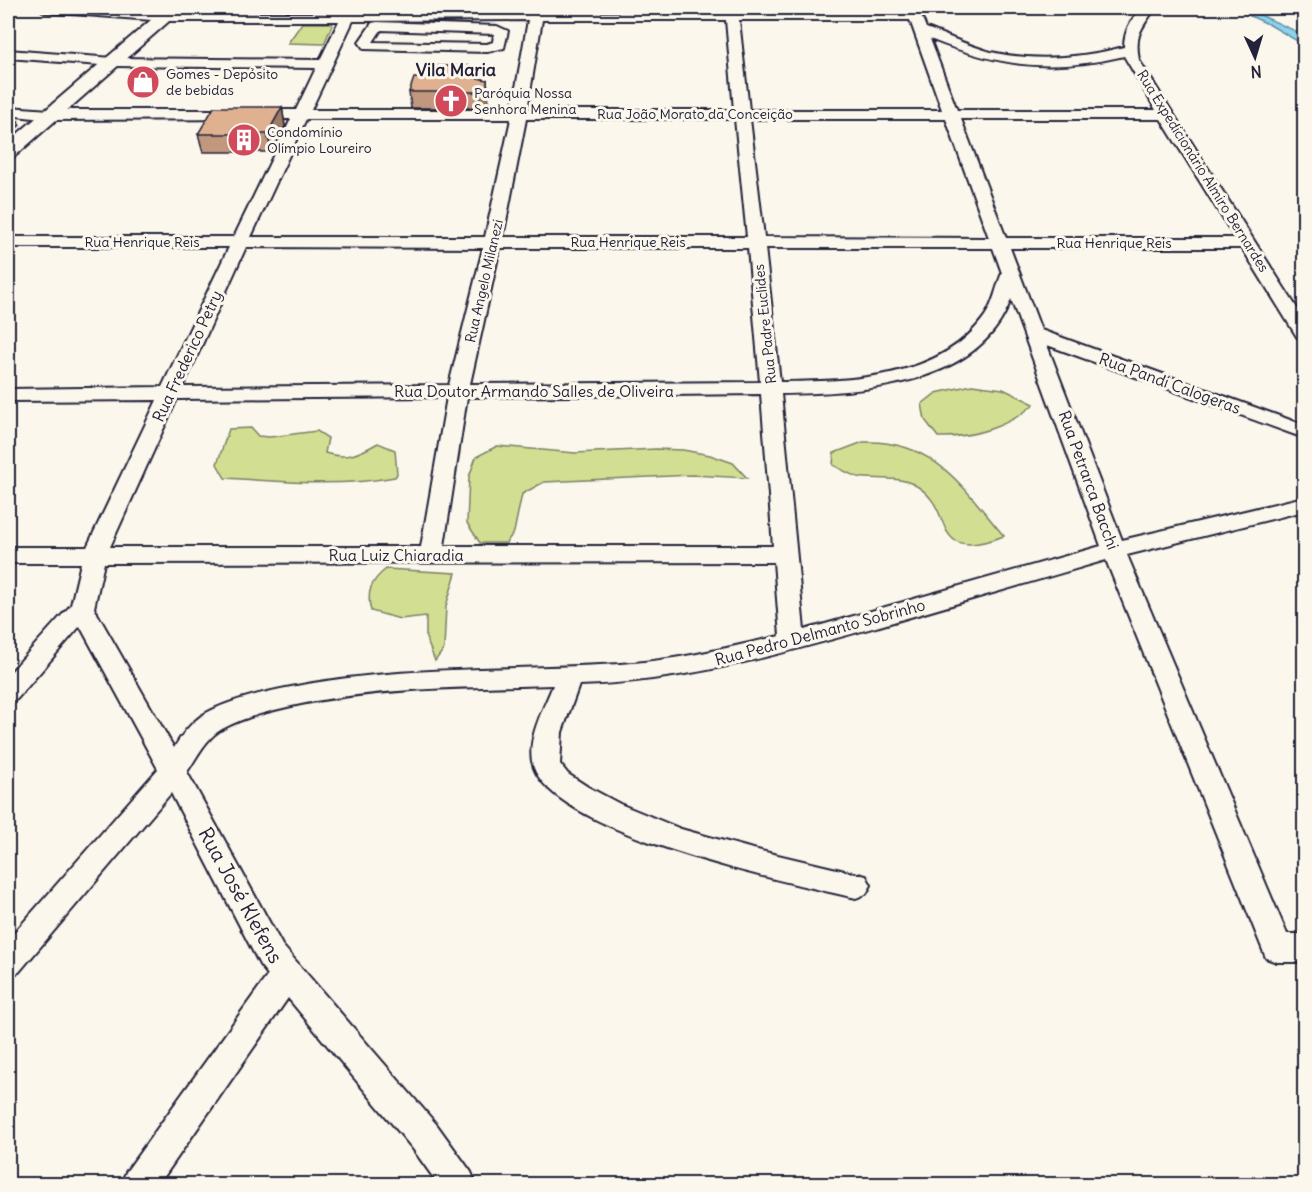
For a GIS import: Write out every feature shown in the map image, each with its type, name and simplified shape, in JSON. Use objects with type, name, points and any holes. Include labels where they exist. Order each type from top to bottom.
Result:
[{"type":"main road","points":[[8,152],[170,12]]},
{"type":"street","points":[[45,8],[170,12],[350,13],[449,22],[497,30],[502,34],[499,45],[487,48],[367,44],[377,26],[449,22],[536,12],[914,12]]},
{"type":"street","name":"Rua Expedicionário Almiro Bernardes","points":[[1149,8],[1132,29],[1130,50],[1132,60],[1305,333]]},
{"type":"street","name":"Rua Angelo Milanezi","points":[[431,555],[458,391],[493,242],[519,115],[536,12]]},
{"type":"street","name":"Rua Padre Euclides","points":[[731,12],[771,389],[793,642]]},
{"type":"street","name":"Rua Petrarca Bacchi","points":[[914,12],[954,114],[998,243],[1035,334],[1114,550],[1291,948]]},
{"type":"street","name":"Rua Frederico Petry","points":[[8,692],[82,608],[94,556],[240,242],[350,13]]},
{"type":"street","points":[[921,31],[990,56],[1020,60],[1072,61],[1100,58],[1130,50]]},
{"type":"street","points":[[8,54],[113,62],[326,64]]},
{"type":"street","name":"Rua João Morato da Conceição","points":[[8,111],[51,115],[1167,114]]},
{"type":"street","name":"Rua Henrique Reis","points":[[8,242],[1248,243]]},
{"type":"street","name":"Rua Doutor Armando Salles de Oliveira","points":[[8,394],[836,387],[887,380],[928,368],[959,351],[981,334],[994,316],[1010,274]]},
{"type":"street","name":"Rua Pandi Calogeras","points":[[1035,334],[1305,432]]},
{"type":"street","name":"Rua Pedro Delmanto Sobrinho","points":[[8,962],[173,771],[193,740],[211,723],[255,704],[337,687],[427,680],[621,675],[699,664],[793,642],[1114,550],[1305,504]]},
{"type":"street","name":"Rua Luiz Chiaradia","points":[[8,555],[784,554]]},
{"type":"street","name":"Rua José Klefens","points":[[82,608],[173,771],[271,955],[425,1137],[459,1185]]},
{"type":"street","points":[[569,676],[546,748],[546,766],[557,782],[599,807],[662,836],[744,860],[856,885]]},
{"type":"street","points":[[138,1185],[287,974]]},
{"type":"green space","points":[[302,23],[333,23],[324,44],[288,43]]},
{"type":"green space","points":[[972,385],[1003,389],[1034,404],[1013,419],[989,430],[963,436],[938,437],[925,420],[922,404],[936,393]]},
{"type":"green space","points":[[251,428],[258,436],[270,437],[317,431],[328,438],[325,453],[339,456],[358,453],[378,443],[395,450],[397,474],[395,477],[374,480],[332,483],[225,478],[217,464],[229,429]]},
{"type":"green space","points":[[863,442],[888,443],[910,449],[928,458],[960,484],[1004,536],[979,543],[963,543],[952,539],[936,506],[927,494],[913,484],[893,479],[858,477],[833,465],[834,453]]},
{"type":"green space","points":[[497,446],[575,453],[683,450],[710,455],[733,463],[747,478],[692,475],[544,482],[522,494],[514,532],[506,543],[480,543],[467,523],[469,477],[476,457]]},
{"type":"green space","points":[[386,569],[456,573],[446,606],[444,649],[435,661],[426,638],[426,616],[400,619],[371,611],[369,598],[371,587]]},
{"type":"water","points":[[1233,8],[1245,8],[1304,35],[1304,45],[1270,25]]},
{"type":"building","points":[[429,66],[469,66],[468,76],[487,80],[487,90],[409,92],[414,78],[427,78]]},
{"type":"building","points":[[214,107],[282,107],[267,134],[198,134]]},
{"type":"building","points":[[8,120],[18,121],[8,130]]},
{"type":"place","name":"Gomes - Depósito de bebidas","points":[[143,82]]},
{"type":"place","name":"Paróquia Nossa Senhora Menina","points":[[451,101]]},
{"type":"place","name":"Condomínio Olímpio Loureiro","points":[[244,140]]},
{"type":"district","name":"Vila Maria","points":[[456,69]]}]
